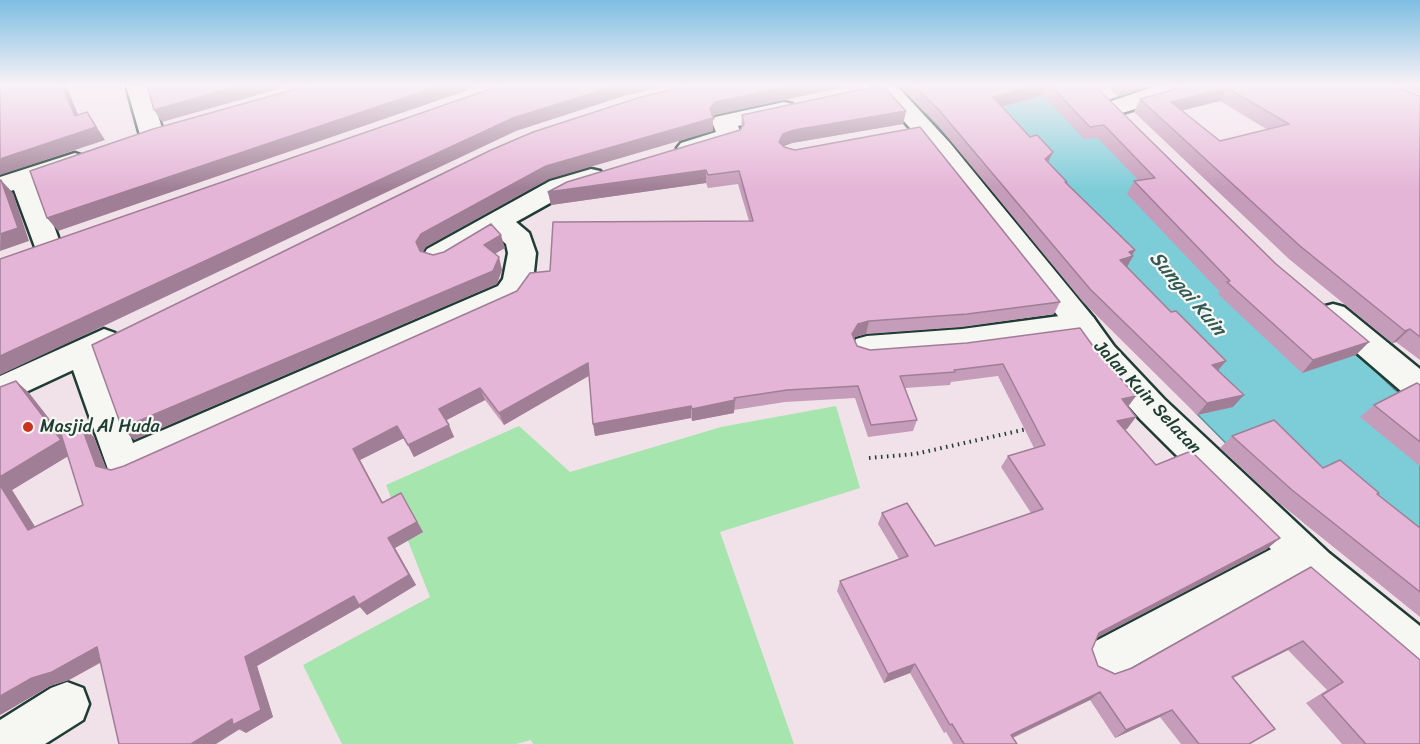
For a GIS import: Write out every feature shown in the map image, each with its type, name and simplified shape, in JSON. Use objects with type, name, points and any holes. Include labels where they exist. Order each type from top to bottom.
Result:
[{"type":"street","points":[[148,120],[153,135]]},
{"type":"street","points":[[662,156],[730,136],[724,122],[734,120]]},
{"type":"street","name":"Jalan Kuin Selatan","points":[[914,120],[925,129],[1082,325],[1103,355],[1152,409],[1300,552],[1420,653]]},
{"type":"street","points":[[1125,120],[1139,133]]},
{"type":"street","points":[[892,135],[925,129]]},
{"type":"street","points":[[48,248],[11,182],[98,153]]},
{"type":"street","points":[[437,256],[496,220],[559,187],[616,170]]},
{"type":"street","points":[[84,351],[123,464],[509,294],[518,281],[522,253],[519,240],[496,220]]},
{"type":"street","points":[[1314,299],[1418,384]]},
{"type":"street","points":[[867,348],[962,341],[1082,325]]},
{"type":"street","points":[[0,391],[123,332]]},
{"type":"street","points":[[1105,659],[1300,552]]},
{"type":"street","points":[[3,744],[67,704]]},
{"type":"path","points":[[869,458],[915,454],[1032,428]]},
{"type":"green space","points":[[836,406],[860,488],[720,532],[794,744],[533,744],[531,740],[516,744],[342,744],[303,665],[430,597],[386,485],[519,426],[570,472],[721,427]]},
{"type":"water","name":"Sungai Kuin","points":[[932,120],[1115,120],[1394,389],[1420,406],[1420,613],[1305,523],[1197,414],[1006,198]]},
{"type":"building","points":[[0,120],[92,120],[96,127],[0,159]]},
{"type":"building","points":[[186,120],[339,120],[47,218],[30,171]]},
{"type":"building","points":[[402,120],[509,120],[0,356],[0,259]]},
{"type":"building","points":[[571,120],[707,120],[546,166],[421,234],[416,242],[420,251],[433,255],[444,252],[491,224],[501,235],[484,245],[499,257],[493,271],[122,428],[92,345],[491,150],[533,132]]},
{"type":"building","points":[[743,120],[855,120],[783,134],[779,142],[784,147],[795,150],[920,127],[1060,302],[967,314],[869,321],[858,324],[852,334],[857,346],[870,350],[967,343],[1080,328],[1098,353],[1136,396],[1122,399],[1136,417],[1117,421],[1156,465],[1191,451],[1280,538],[1099,633],[1092,649],[1098,666],[1115,674],[1132,668],[1311,567],[1420,660],[1420,744],[1364,744],[1322,695],[1343,682],[1303,641],[1232,677],[1275,729],[1249,744],[1199,744],[1172,710],[1126,730],[1100,692],[1011,735],[1017,744],[964,744],[952,724],[950,725],[915,664],[888,674],[840,581],[908,556],[882,513],[907,503],[935,546],[1043,509],[1008,456],[1045,445],[1003,364],[954,370],[955,372],[900,376],[917,420],[871,425],[858,386],[787,390],[734,398],[735,400],[692,409],[691,406],[593,424],[588,363],[499,413],[480,388],[439,409],[449,425],[408,445],[397,426],[353,449],[382,503],[401,493],[417,522],[388,538],[409,575],[359,605],[354,596],[245,657],[261,710],[233,725],[232,719],[191,744],[119,744],[97,647],[52,672],[32,678],[0,696],[0,485],[28,530],[83,505],[61,434],[81,425],[96,466],[111,470],[124,466],[517,291],[530,273],[550,271],[553,222],[753,221],[739,171],[708,175],[706,170],[548,192],[567,182],[740,130],[744,124]]},
{"type":"building","points":[[947,120],[1014,120],[1030,137],[1037,135],[1053,152],[1045,159],[1067,182],[1065,182],[1135,250],[1129,252],[1133,256],[1120,260],[1171,312],[1176,311],[1226,361],[1212,365],[1244,395],[1207,403],[1090,289]]},
{"type":"building","points":[[1083,120],[1129,120],[1276,264],[1369,342],[1313,360],[1227,282],[1230,281],[1134,181],[1155,178],[1104,125],[1090,127]]},
{"type":"building","points":[[1163,120],[1193,120],[1220,141],[1289,124],[1282,120],[1420,120],[1420,337],[1410,329],[1405,331],[1300,246]]},
{"type":"building","points":[[0,180],[18,228],[0,234]]},
{"type":"building","name":"Masjid Al Huda","points":[[16,381],[61,440],[0,477],[0,387]]},
{"type":"building","points":[[1417,383],[1420,385],[1420,442],[1374,405]]},
{"type":"building","points":[[1274,420],[1323,468],[1340,460],[1379,493],[1377,494],[1420,528],[1420,592],[1292,490],[1232,436]]},
{"type":"place","name":"Masjid Al Huda","points":[[28,427]]}]
